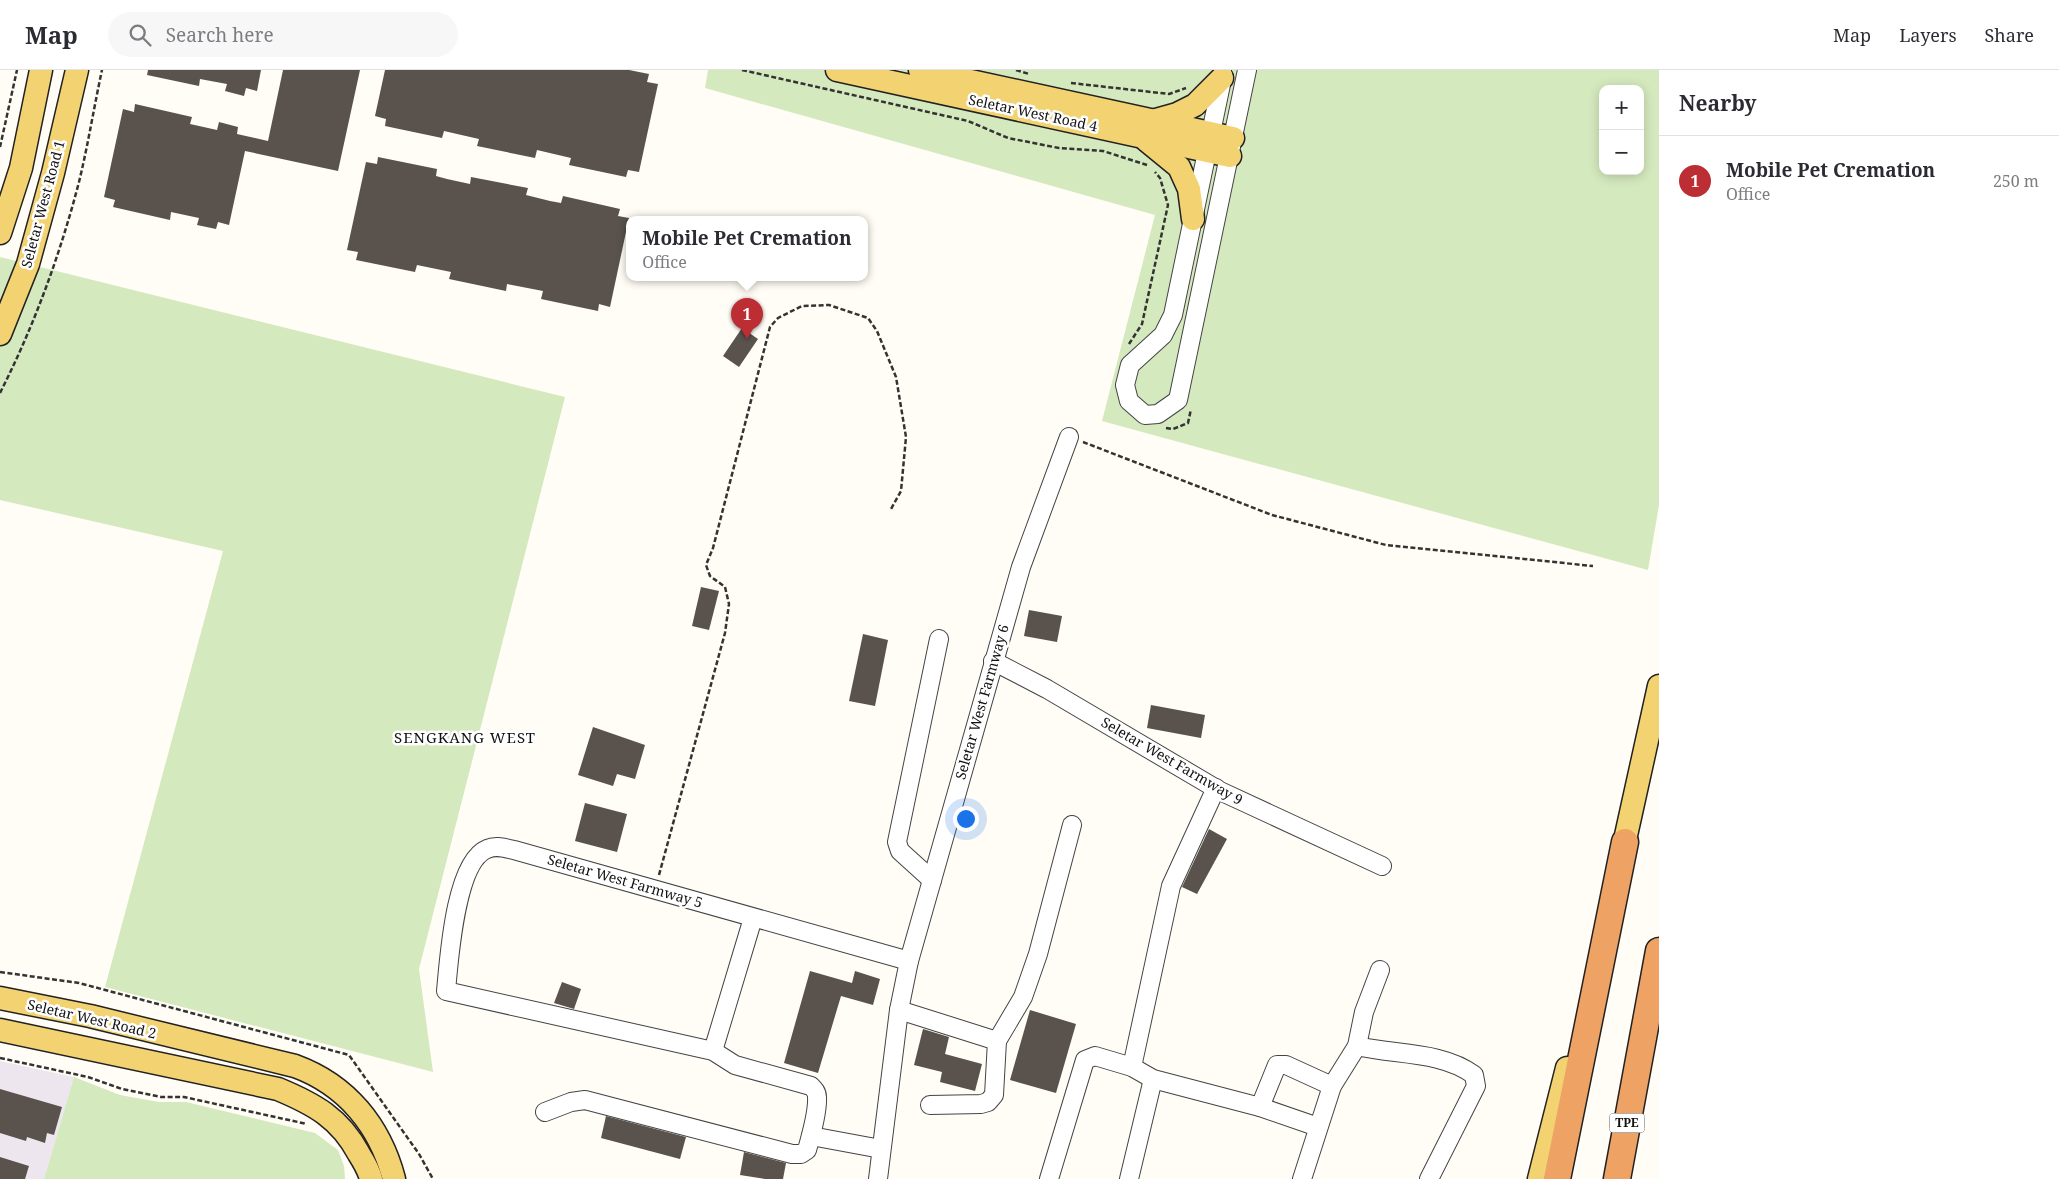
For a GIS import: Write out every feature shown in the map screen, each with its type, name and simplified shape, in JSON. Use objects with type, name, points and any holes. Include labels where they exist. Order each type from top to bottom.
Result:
[{"type":"highway","points":[[1557,1179],[1625,842]]},
{"type":"highway","name":"TPE","points":[[1617,1179],[1659,951]]},
{"type":"highway","points":[[1608,1179],[1637,1067]]},
{"type":"main road","points":[[0,233],[21,168],[41,70]]},
{"type":"main road","name":"Seletar West Road 1","points":[[0,334],[32,249],[53,173],[77,70]]},
{"type":"main road","name":"Seletar West Road 4","points":[[837,70],[1147,129],[1231,147]]},
{"type":"main road","name":"Seletar West Road 4","points":[[920,70],[1147,129]]},
{"type":"main road","points":[[1193,219],[1188,189],[1179,167],[1147,129],[1195,105],[1223,74]]},
{"type":"main road","points":[[1539,1179],[1625,842],[1659,686]]},
{"type":"main road","name":"Seletar West Road 2","points":[[0,998],[90,1016],[310,1071],[345,1094],[372,1127],[384,1147],[394,1179]]},
{"type":"main road","name":"Seletar West Road 2","points":[[0,1030],[278,1089],[317,1107],[337,1123],[355,1146],[371,1179]]},
{"type":"street","points":[[1223,74],[1173,315],[1163,334],[1130,365],[1125,385],[1129,401],[1144,415],[1158,414],[1178,400],[1247,70]]},
{"type":"street","name":"Seletar West Farmway 6","points":[[878,1179],[899,1010],[909,961],[1021,567],[1070,437]]},
{"type":"street","points":[[932,880],[900,851],[897,842],[939,639]]},
{"type":"street","name":"Seletar West Farmway 9","points":[[993,661],[1047,689],[1216,788],[1382,866]]},
{"type":"street","points":[[1132,1067],[1171,886],[1216,788]]},
{"type":"street","points":[[930,1105],[988,1102],[994,1095],[997,1041],[1023,997],[1038,954],[1072,825]]},
{"type":"street","name":"Seletar West Farmway 5","points":[[712,1051],[446,991],[453,927],[462,888],[468,870],[485,849],[496,846],[505,848],[909,961]]},
{"type":"street","points":[[545,1112],[570,1102],[586,1100],[792,1154],[801,1154],[807,1150],[817,1097],[815,1090],[811,1086],[735,1065],[712,1051],[753,918]]},
{"type":"street","points":[[1302,1179],[1332,1086],[1357,1046],[1364,1012],[1380,970]]},
{"type":"street","points":[[899,1010],[997,1041]]},
{"type":"street","points":[[1357,1046],[1429,1057],[1464,1067],[1474,1075],[1476,1086],[1429,1179]]},
{"type":"street","points":[[1054,1178],[1084,1060],[1095,1056],[1132,1067],[1153,1079],[1260,1107],[1318,1127]]},
{"type":"street","points":[[1260,1107],[1278,1065],[1286,1064],[1332,1086]]},
{"type":"street","points":[[1129,1179],[1153,1079]]},
{"type":"street","points":[[811,1136],[881,1149]]},
{"type":"path","points":[[0,147],[17,70]]},
{"type":"path","points":[[0,393],[45,293],[60,248],[79,182],[102,70]]},
{"type":"path","points":[[742,70],[968,121],[1008,138],[1059,148],[1103,151],[1151,167],[1160,178],[1168,205],[1142,324]]},
{"type":"path","points":[[1016,70],[1034,75]]},
{"type":"path","points":[[1069,83],[1169,94],[1188,87]]},
{"type":"path","points":[[655,889],[725,633],[730,604],[725,587],[710,576],[706,564],[713,548],[770,327],[778,318],[802,306],[829,305],[868,318],[877,331],[896,377],[906,437],[901,491],[891,509]]},
{"type":"path","points":[[1070,437],[1272,515],[1386,545],[1593,566]]},
{"type":"path","points":[[0,1058],[88,1077],[122,1089],[161,1097],[184,1097],[312,1126]]},
{"type":"shaded area","points":[[0,1061],[74,1077],[44,1179],[0,1179]]},
{"type":"green space","points":[[708,70],[1659,70],[1659,505],[1648,570],[1102,421],[1155,215],[705,88]]},
{"type":"green space","points":[[0,257],[565,397],[419,969],[433,1072],[105,987],[223,551],[0,500]]},
{"type":"green space","points":[[74,1077],[120,1095],[159,1102],[186,1102],[315,1133],[338,1150],[344,1166],[345,1179],[44,1179]]},
{"type":"building","points":[[148,70],[261,70],[257,91],[246,88],[244,96],[225,91],[227,84],[200,79],[199,86],[147,75]]},
{"type":"building","points":[[283,70],[360,70],[338,171],[245,151],[229,225],[218,222],[216,229],[197,225],[199,218],[171,212],[170,220],[113,207],[115,200],[104,197],[123,109],[134,112],[135,104],[192,117],[190,124],[217,130],[219,122],[238,127],[237,134],[268,141]]},
{"type":"building","points":[[385,70],[629,70],[649,74],[647,82],[658,84],[639,172],[628,170],[626,177],[569,165],[571,158],[537,150],[535,158],[477,146],[479,139],[444,131],[442,138],[385,126],[386,119],[375,116]]},
{"type":"building","points":[[378,157],[437,169],[436,176],[470,184],[471,177],[528,188],[526,195],[550,201],[561,203],[563,196],[620,209],[618,216],[626,217],[626,232],[610,307],[599,304],[598,311],[541,299],[543,291],[507,284],[506,291],[449,279],[451,272],[417,265],[415,272],[356,260],[358,252],[347,250],[366,162],[377,164]]},
{"type":"building","points":[[742,328],[758,339],[739,367],[723,356]]},
{"type":"building","points":[[701,587],[719,591],[709,630],[692,626]]},
{"type":"building","points":[[1029,610],[1062,616],[1057,642],[1024,636]]},
{"type":"building","points":[[863,634],[888,640],[875,706],[849,701]]},
{"type":"building","points":[[1151,705],[1205,715],[1201,738],[1147,728]]},
{"type":"building","points":[[593,727],[645,745],[635,779],[617,774],[613,786],[578,775]]},
{"type":"building","points":[[585,803],[627,814],[617,852],[575,841]]},
{"type":"building","points":[[1209,829],[1227,839],[1197,894],[1182,887]]},
{"type":"building","points":[[810,971],[852,983],[855,971],[880,979],[873,1005],[841,996],[818,1073],[784,1063]]},
{"type":"building","points":[[562,982],[581,989],[574,1009],[554,1003]]},
{"type":"building","points":[[1030,1010],[1076,1024],[1056,1093],[1010,1080]]},
{"type":"building","points":[[923,1029],[949,1037],[945,1054],[982,1064],[975,1091],[940,1082],[942,1072],[914,1065]]},
{"type":"building","points":[[0,1089],[62,1107],[54,1135],[47,1133],[45,1143],[27,1137],[26,1141],[0,1133]]},
{"type":"building","points":[[606,1116],[686,1137],[680,1159],[601,1138]]},
{"type":"building","points":[[744,1152],[786,1163],[783,1179],[765,1179],[740,1175]]},
{"type":"building","points":[[0,1157],[29,1166],[25,1179],[0,1179]]},
{"type":"place","name":"Mobile Pet Cremation","points":[[747,339]]},
{"type":"district","name":"SENGKANG WEST","points":[[465,738]]}]
